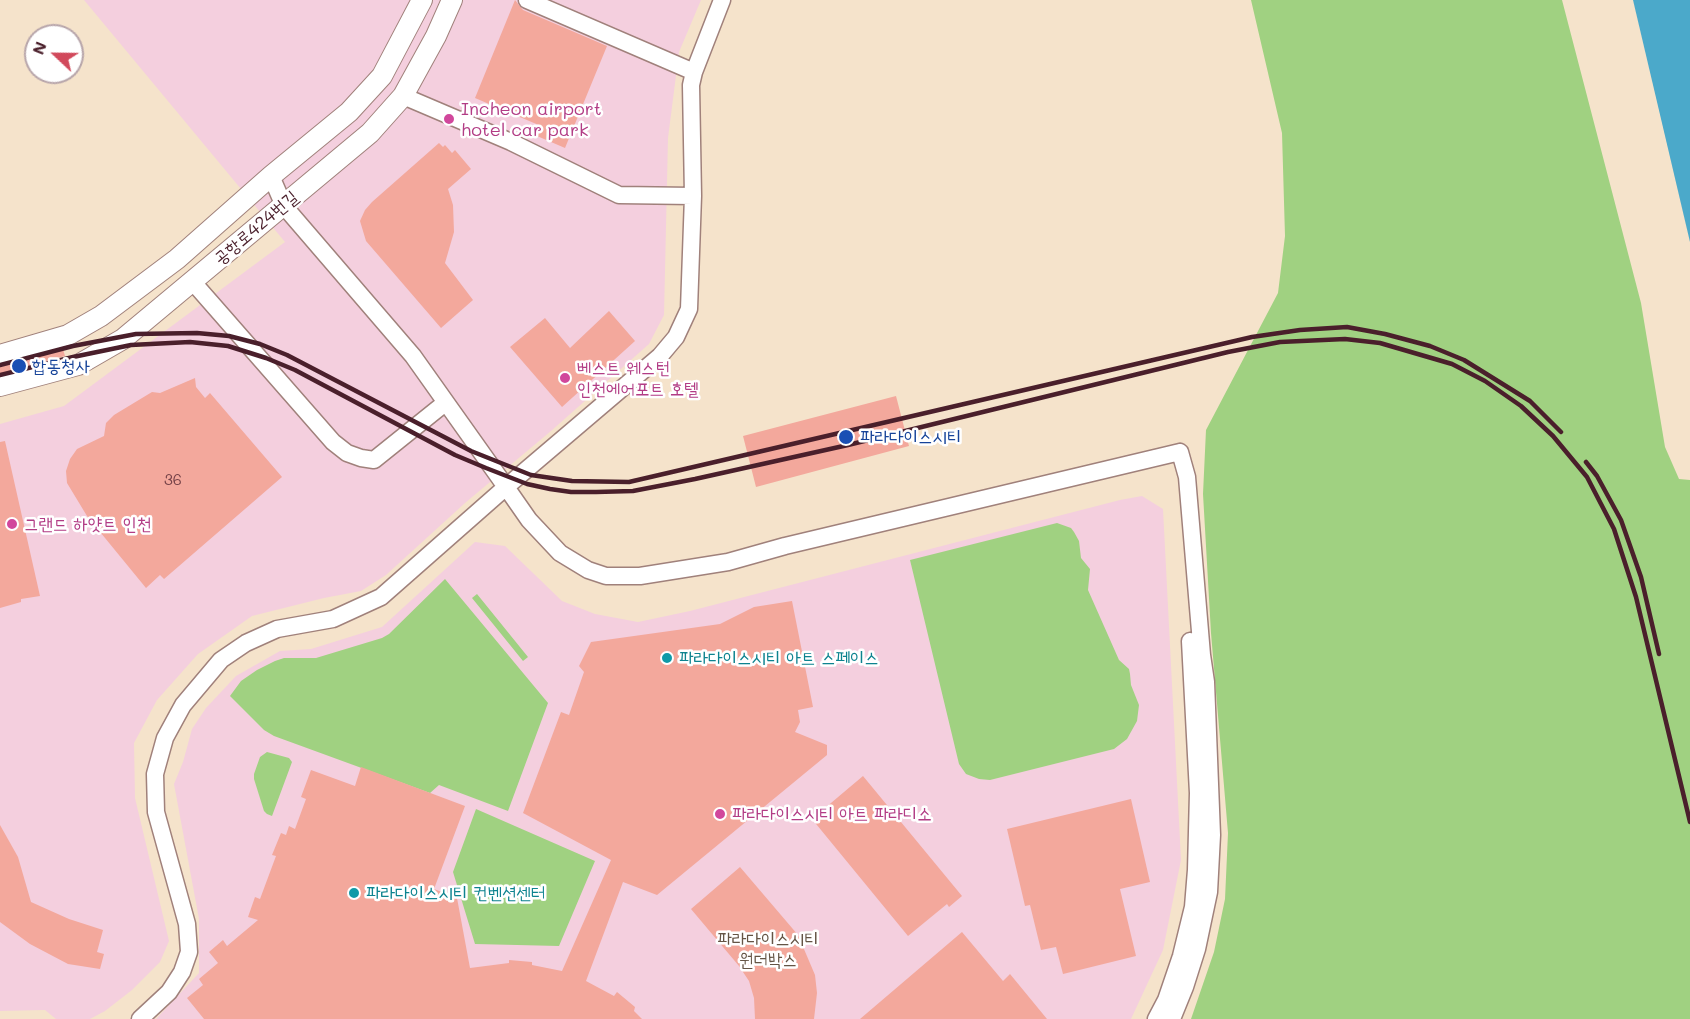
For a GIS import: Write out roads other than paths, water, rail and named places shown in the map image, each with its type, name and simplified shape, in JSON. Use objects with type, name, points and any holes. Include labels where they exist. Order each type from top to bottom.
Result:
[{"type":"street","name":"공항로424번길","points":[[14,351],[68,335],[101,316],[177,259],[349,112],[382,76],[422,0]]},
{"type":"street","name":"공항로424번길","points":[[15,382],[78,364],[123,339],[370,133],[403,96],[436,36],[452,0]]},
{"type":"street","points":[[527,0],[694,72]]},
{"type":"street","points":[[140,1019],[169,992],[182,972],[189,952],[187,924],[156,812],[155,774],[165,738],[183,705],[221,660],[246,643],[277,629],[333,619],[381,597],[660,356],[676,337],[689,309],[693,196],[691,86],[694,72],[722,0]]},
{"type":"street","points":[[403,96],[511,142],[619,195],[693,196]]},
{"type":"street","points":[[271,177],[284,206],[413,356],[529,520],[560,553],[588,570],[606,576],[640,576],[728,562],[785,546],[1180,452]]},
{"type":"street","points":[[192,280],[333,442],[347,453],[361,459],[374,460],[445,403]]},
{"type":"street","points":[[1156,1019],[1166,1000],[1181,956],[1192,907],[1198,832],[1190,647],[1178,480],[1180,452]]},
{"type":"street","points":[[1172,1019],[1197,949],[1209,892],[1212,835],[1206,682],[1186,477],[1180,452]]},
{"type":"water","points":[[1633,0],[1690,0],[1690,242]]},
{"type":"railway","points":[[0,365],[73,346],[136,334],[197,333],[229,336],[260,344],[287,355],[471,451],[531,475],[572,481],[629,482],[1252,337],[1300,330],[1347,327],[1430,346],[1464,360],[1530,401],[1561,432]]},
{"type":"railway","points":[[0,375],[131,345],[190,342],[228,346],[295,370],[455,455],[486,468],[527,484],[571,492],[596,492],[633,491],[695,479],[848,445],[1228,352],[1280,342],[1345,339],[1380,343],[1452,364],[1485,381],[1521,406],[1553,436],[1587,477],[1614,529],[1636,597],[1690,822]]},
{"type":"railway","points":[[1586,462],[1597,476],[1621,520],[1641,577],[1659,654]]},
{"type":"place","name":"Incheon airport hotel car park","points":[[449,119]]},
{"type":"place","name":"합동청사","points":[[19,366]]},
{"type":"place","name":"베스트 웨스턴 인천에어포트 호텔","points":[[565,378]]},
{"type":"place","name":"파라다이스시티","points":[[846,437]]},
{"type":"place","name":"그랜드 하얏트 인천","points":[[12,524]]},
{"type":"place","name":"파라다이스시티 아트 스페이스","points":[[667,658]]},
{"type":"place","name":"파라다이스시티 아트 파라디소","points":[[720,814]]},
{"type":"place","name":"파라다이스시티 컨벤션센터","points":[[354,893]]},
{"type":"park label","name":"파라다이스시티 원더박스","points":[[768,949]]}]
